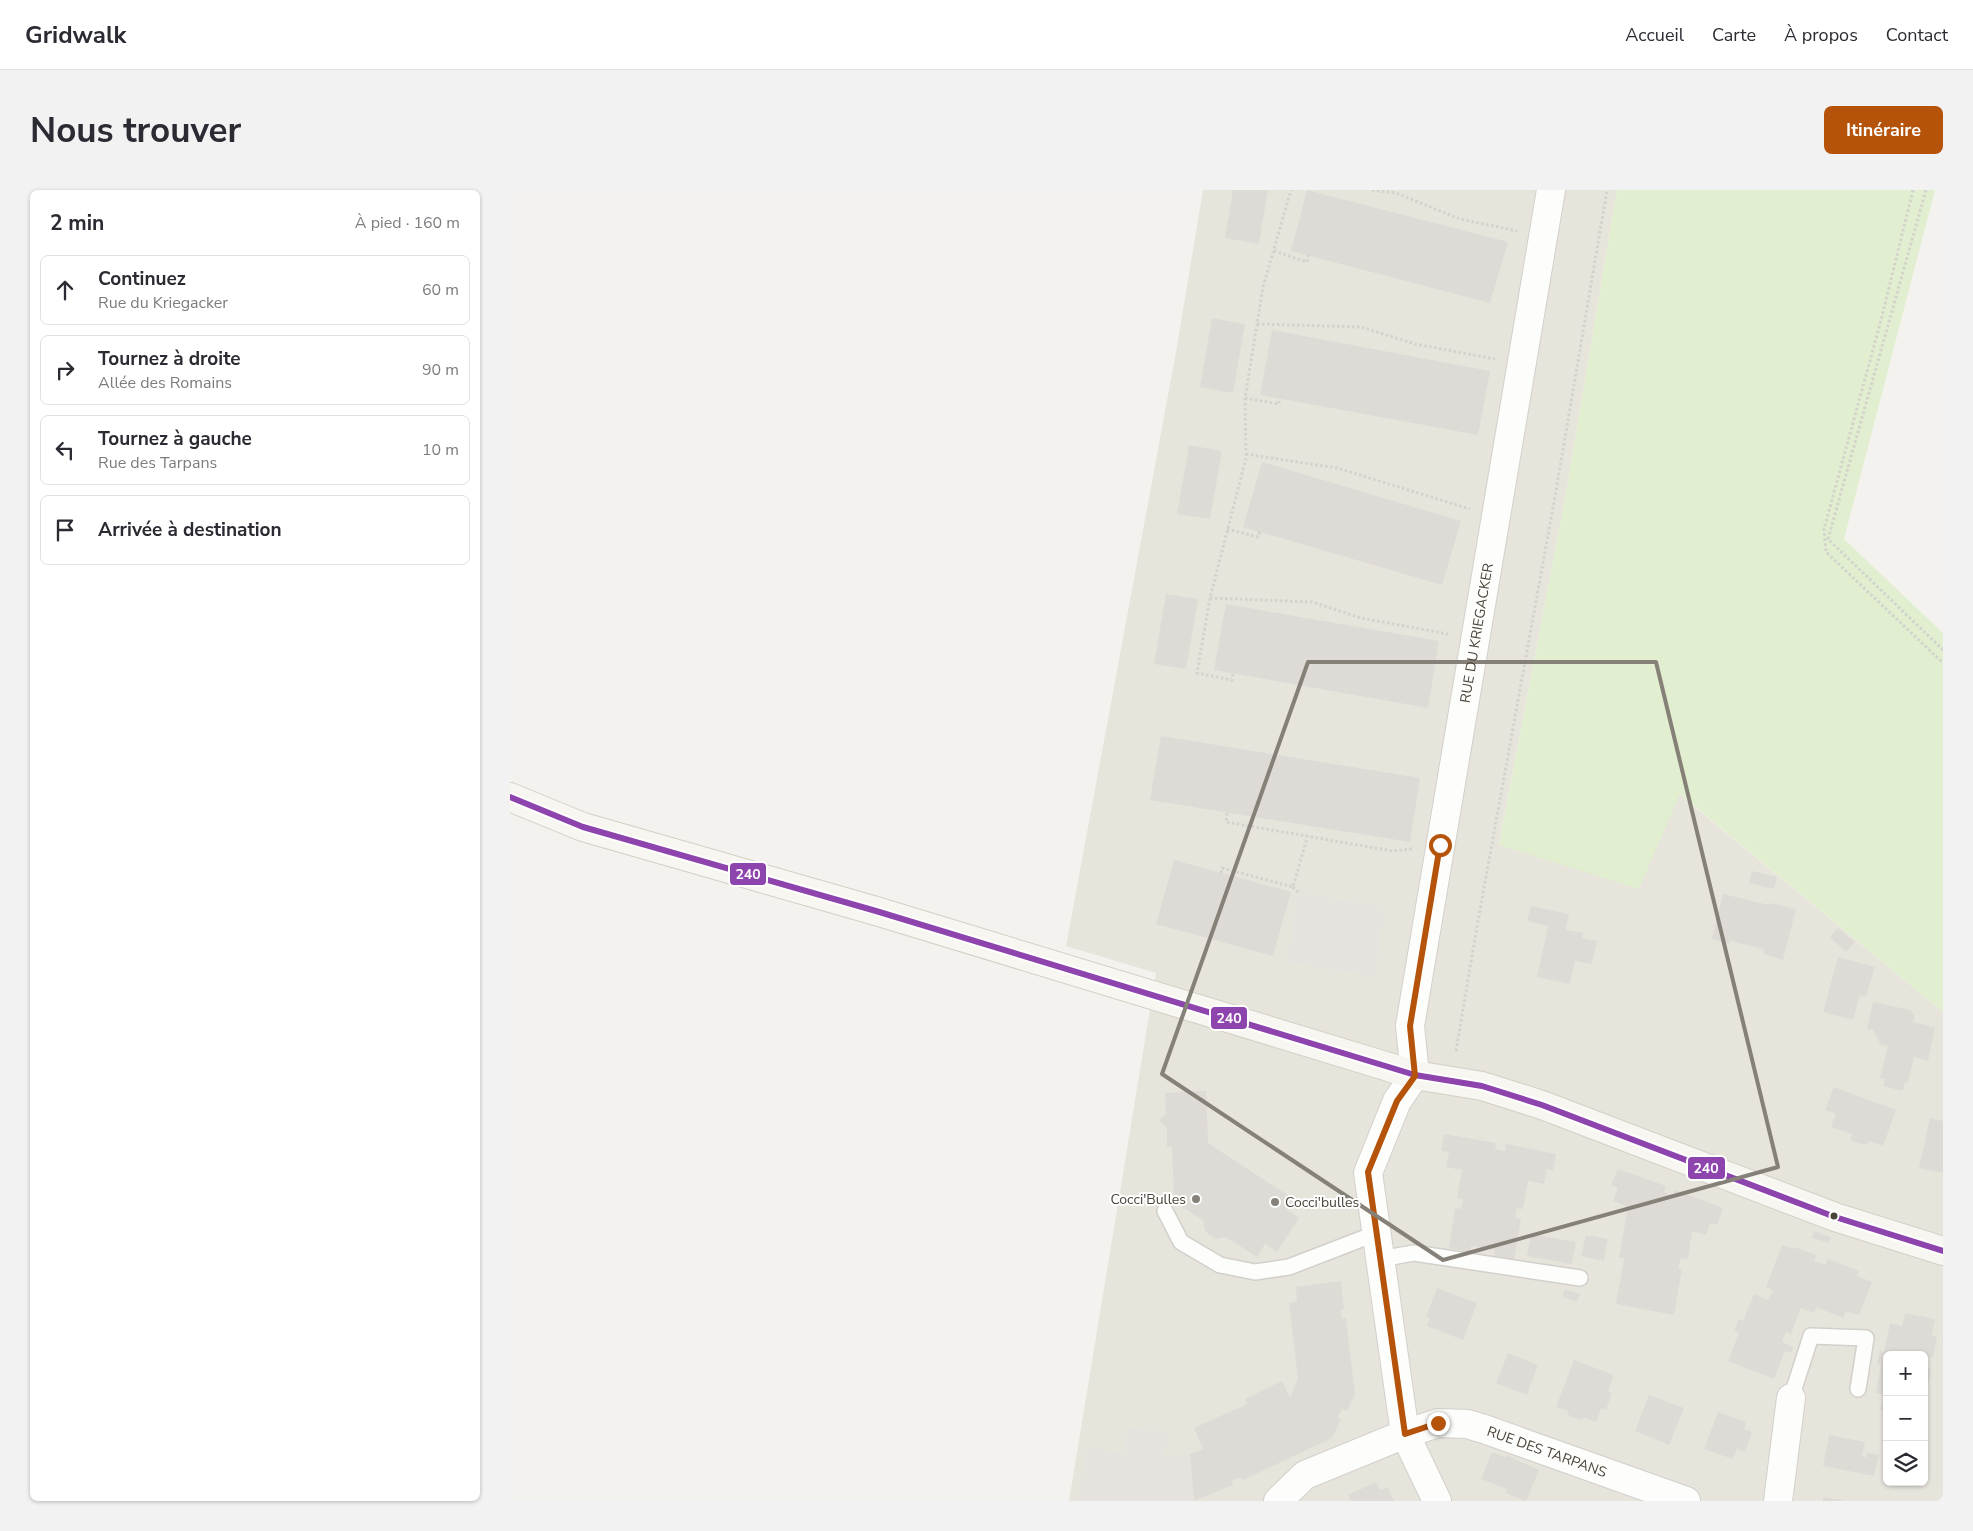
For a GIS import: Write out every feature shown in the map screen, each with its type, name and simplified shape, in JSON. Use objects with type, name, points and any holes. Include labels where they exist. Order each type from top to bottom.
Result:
[{"type":"street","name":"RUE DU KRIEGACKER","points":[[1415,1076],[1410,1026],[1551,190]]},
{"type":"street","points":[[510,797],[583,826],[876,911],[1415,1076],[1482,1086],[1542,1105],[1835,1217],[1943,1251]]},
{"type":"street","points":[[510,816],[549,823],[583,826]]},
{"type":"street","points":[[1415,1076],[1397,1101],[1368,1172],[1405,1434],[1437,1501]]},
{"type":"street","points":[[1778,1501],[1791,1398]]},
{"type":"street","name":"RUE DES TARPANS","points":[[1278,1501],[1305,1475],[1405,1434],[1438,1423],[1468,1424],[1686,1501]]},
{"type":"lane","points":[[1164,1211],[1181,1242],[1220,1266],[1255,1272],[1289,1267],[1378,1246],[1580,1278]]},
{"type":"lane","points":[[1791,1398],[1811,1336],[1866,1338],[1858,1389]]},
{"type":"path","points":[[1233,674],[1232,680],[1197,673],[1210,598],[1246,454],[1245,398],[1263,287],[1291,190]]},
{"type":"path","points":[[1372,190],[1396,194],[1460,219],[1544,237]]},
{"type":"path","points":[[1456,1051],[1556,491],[1607,190]]},
{"type":"path","points":[[1913,190],[1880,324],[1824,529],[1826,552],[1943,663]]},
{"type":"path","points":[[1926,190],[1828,539],[1943,650]]},
{"type":"path","points":[[1274,251],[1307,262],[1308,255]]},
{"type":"path","points":[[1257,324],[1361,327],[1414,344],[1523,364]]},
{"type":"path","points":[[1245,398],[1279,404],[1279,398]]},
{"type":"path","points":[[1246,454],[1337,468],[1497,517]]},
{"type":"path","points":[[1227,529],[1258,537],[1260,531]]},
{"type":"path","points":[[1210,598],[1312,602],[1361,618],[1476,639]]},
{"type":"path","points":[[1227,813],[1226,822],[1392,852],[1440,845]]},
{"type":"path","points":[[1293,887],[1307,838]]},
{"type":"path","points":[[1221,873],[1222,868],[1293,887],[1299,893]]},
{"type":"highlighted area","points":[[1308,662],[1656,662],[1778,1167],[1443,1260],[1162,1074]]},
{"type":"shaded area","points":[[1203,190],[1617,190],[1566,493],[1499,844],[1679,794],[1943,1012],[1943,1501],[1069,1501],[1156,973],[1066,946],[1176,352]]},
{"type":"shaded area","points":[[1299,893],[1385,907],[1374,976],[1287,962]]},
{"type":"shaded area","points":[[1128,1428],[1168,1432],[1165,1459],[1190,1454],[1194,1501],[1078,1501],[1087,1448],[1124,1453]]},
{"type":"green space","points":[[1617,190],[1935,190],[1844,539],[1943,633],[1943,1012],[1680,794],[1639,889],[1499,845],[1566,493]]},
{"type":"building","points":[[1233,190],[1268,190],[1259,244],[1225,238]]},
{"type":"building","points":[[1307,190],[1508,242],[1490,303],[1291,251]]},
{"type":"building","points":[[1212,318],[1245,324],[1233,393],[1200,387]]},
{"type":"building","points":[[1272,330],[1490,371],[1478,435],[1260,395]]},
{"type":"building","points":[[1189,445],[1222,451],[1210,519],[1177,514]]},
{"type":"building","points":[[1262,462],[1461,521],[1442,585],[1243,527]]},
{"type":"building","points":[[1166,594],[1198,599],[1186,669],[1154,664]]},
{"type":"building","points":[[1226,604],[1439,641],[1428,708],[1214,670]]},
{"type":"building","points":[[1161,736],[1420,778],[1410,842],[1150,800]]},
{"type":"building","points":[[1174,860],[1291,892],[1273,956],[1156,924]]},
{"type":"building","points":[[1752,871],[1777,877],[1774,889],[1749,883]]},
{"type":"building","points":[[1723,894],[1769,905],[1770,903],[1796,909],[1783,960],[1763,954],[1764,949],[1730,941],[1729,944],[1712,939]]},
{"type":"building","points":[[1531,906],[1569,914],[1566,930],[1583,933],[1582,938],[1597,941],[1592,964],[1575,961],[1570,984],[1537,977],[1548,926],[1527,921]]},
{"type":"building","points":[[1838,928],[1855,942],[1846,952],[1830,937]]},
{"type":"building","points":[[1838,957],[1875,967],[1866,997],[1860,995],[1853,1020],[1823,1012]]},
{"type":"building","points":[[1873,1002],[1910,1010],[1915,1016],[1913,1022],[1935,1027],[1928,1061],[1914,1057],[1908,1083],[1905,1082],[1903,1091],[1883,1086],[1885,1079],[1880,1078],[1888,1046],[1881,1045],[1873,1030],[1867,1029]]},
{"type":"building","points":[[1834,1087],[1896,1110],[1883,1146],[1869,1141],[1867,1145],[1850,1141],[1852,1134],[1831,1127],[1836,1114],[1825,1110]]},
{"type":"building","points":[[1206,1091],[1208,1143],[1295,1200],[1288,1210],[1299,1218],[1277,1252],[1265,1244],[1257,1257],[1226,1237],[1216,1239],[1204,1229],[1204,1221],[1171,1200],[1174,1196],[1172,1146],[1167,1147],[1167,1128],[1160,1122],[1161,1118],[1166,1114],[1165,1093]]},
{"type":"building","points":[[1930,1118],[1943,1121],[1943,1173],[1919,1168]]},
{"type":"building","points":[[1444,1134],[1496,1143],[1495,1149],[1505,1151],[1506,1144],[1556,1154],[1553,1171],[1547,1169],[1544,1184],[1528,1181],[1523,1209],[1517,1208],[1515,1218],[1521,1219],[1514,1260],[1494,1256],[1495,1250],[1471,1246],[1470,1252],[1449,1248],[1455,1208],[1461,1209],[1463,1199],[1457,1198],[1462,1170],[1446,1167],[1449,1152],[1441,1151]]},
{"type":"building","points":[[1618,1169],[1666,1186],[1664,1192],[1673,1196],[1675,1190],[1723,1208],[1717,1225],[1710,1223],[1706,1235],[1692,1231],[1688,1259],[1681,1258],[1678,1269],[1682,1269],[1674,1315],[1616,1304],[1624,1258],[1619,1258],[1628,1207],[1613,1201],[1618,1188],[1611,1185]]},
{"type":"building","points":[[1814,1231],[1831,1237],[1829,1243],[1812,1238]]},
{"type":"building","points":[[1531,1234],[1576,1242],[1572,1264],[1527,1256]]},
{"type":"building","points":[[1586,1235],[1608,1239],[1604,1261],[1581,1256]]},
{"type":"building","points":[[1782,1245],[1794,1249],[1795,1247],[1816,1255],[1814,1261],[1825,1265],[1828,1259],[1859,1271],[1857,1276],[1872,1282],[1859,1315],[1846,1311],[1843,1318],[1816,1307],[1814,1313],[1801,1308],[1791,1334],[1786,1332],[1782,1342],[1793,1347],[1791,1353],[1785,1351],[1774,1379],[1728,1361],[1739,1333],[1734,1331],[1739,1319],[1743,1321],[1754,1294],[1768,1300],[1773,1290],[1766,1287]]},
{"type":"building","points":[[1341,1281],[1344,1309],[1341,1309],[1341,1313],[1342,1318],[1346,1318],[1355,1394],[1347,1411],[1342,1409],[1338,1418],[1341,1420],[1332,1438],[1243,1480],[1241,1477],[1232,1480],[1233,1485],[1194,1501],[1190,1454],[1203,1449],[1194,1428],[1247,1404],[1245,1399],[1282,1381],[1290,1397],[1298,1379],[1289,1303],[1297,1301],[1296,1287]]},
{"type":"building","points":[[1437,1288],[1477,1303],[1463,1340],[1427,1326],[1430,1318],[1426,1317]]},
{"type":"building","points":[[1565,1289],[1580,1294],[1577,1302],[1562,1297]]},
{"type":"building","points":[[1905,1313],[1935,1319],[1932,1336],[1937,1337],[1933,1358],[1928,1357],[1928,1351],[1884,1351],[1890,1323],[1902,1326]]},
{"type":"building","points":[[1880,1351],[1883,1352],[1883,1395],[1876,1393],[1881,1365],[1877,1364]]},
{"type":"building","points":[[1508,1353],[1538,1365],[1527,1395],[1496,1383]]},
{"type":"building","points":[[1574,1360],[1614,1375],[1608,1392],[1612,1393],[1606,1410],[1601,1408],[1596,1422],[1583,1417],[1582,1420],[1574,1418],[1567,1414],[1568,1411],[1556,1407]]},
{"type":"building","points":[[1928,1368],[1931,1369],[1928,1384]]},
{"type":"building","points":[[1649,1395],[1684,1408],[1669,1445],[1635,1431]]},
{"type":"building","points":[[1883,1399],[1883,1410],[1880,1410]]},
{"type":"building","points":[[1718,1412],[1746,1422],[1744,1429],[1752,1432],[1745,1452],[1737,1449],[1733,1459],[1704,1449]]},
{"type":"building","points":[[1829,1435],[1865,1442],[1862,1456],[1866,1458],[1867,1452],[1879,1455],[1874,1476],[1823,1466]]},
{"type":"building","points":[[1492,1452],[1505,1457],[1506,1455],[1539,1470],[1526,1501],[1505,1493],[1507,1489],[1481,1479]]},
{"type":"building","points":[[1376,1482],[1380,1490],[1388,1487],[1394,1501],[1351,1501],[1348,1495]]},
{"type":"building","points":[[1823,1497],[1842,1500],[1842,1501],[1823,1501]]},
{"type":"transit line","name":"240","points":[[510,797],[583,827],[876,911],[1415,1075],[1482,1086],[1542,1105],[1835,1217],[1943,1251]]},
{"type":"place","name":"Cocci'Bulles","points":[[1196,1199]]},
{"type":"place","name":"Cocci'bulles","points":[[1275,1202]]},
{"type":"route","points":[[1438,1423],[1405,1434],[1368,1172],[1397,1101],[1415,1076],[1410,1026],[1440,845]]}]
